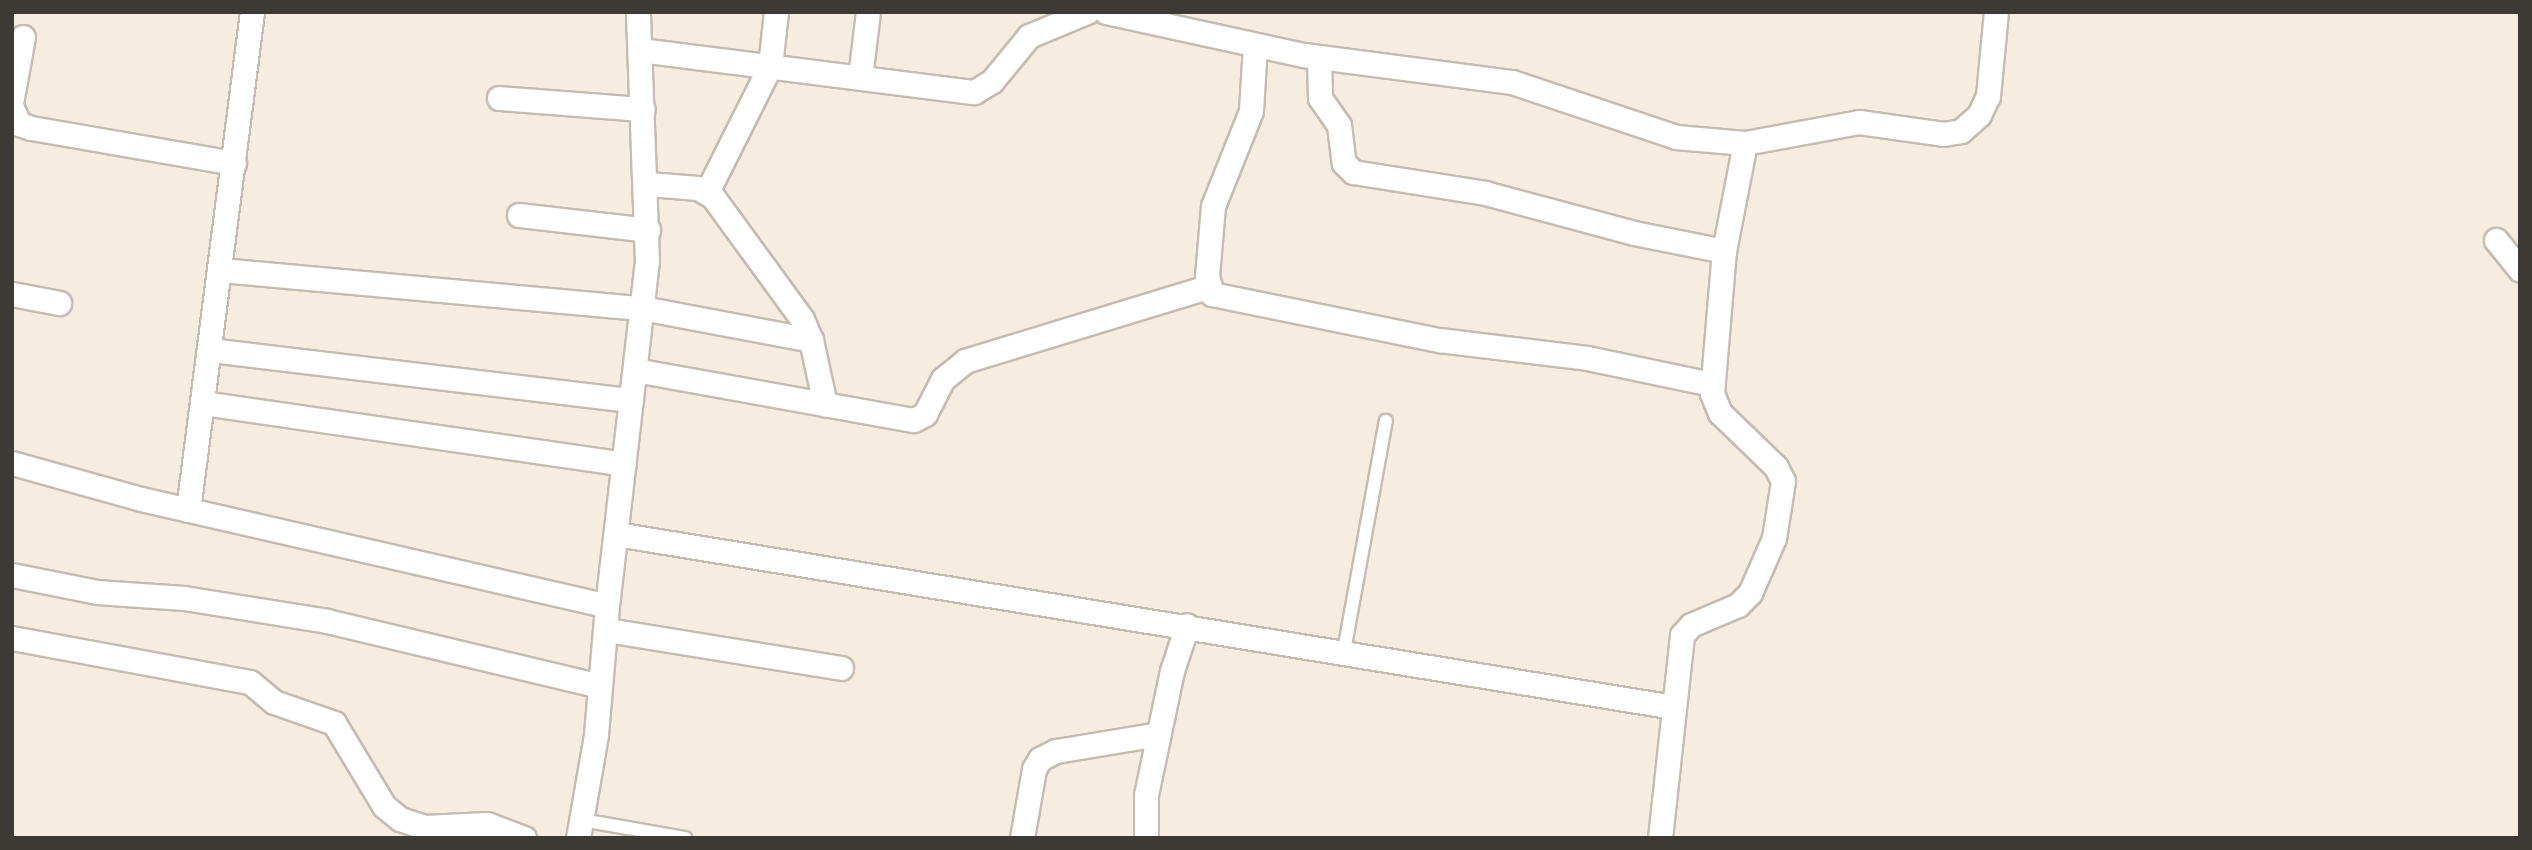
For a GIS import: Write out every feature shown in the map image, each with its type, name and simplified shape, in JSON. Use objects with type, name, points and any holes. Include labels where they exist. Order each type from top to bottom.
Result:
[{"type":"street","points":[[188,510],[221,270],[252,12]]},
{"type":"street","points":[[580,829],[607,630],[607,606],[642,308],[648,230],[648,184],[638,12]]},
{"type":"street","points":[[707,192],[770,66],[776,12]]},
{"type":"street","points":[[860,77],[868,12]]},
{"type":"street","points":[[640,50],[980,91],[1029,36],[1087,12]]},
{"type":"street","points":[[1106,12],[1162,19],[1255,45],[1319,57],[1512,82],[1676,137],[1745,143],[1859,122],[1943,134],[1961,131],[1979,115],[1988,96],[1996,12]]},
{"type":"street","points":[[12,98],[23,37]]},
{"type":"street","points":[[1255,45],[1251,111],[1213,206],[1208,287],[1217,297],[1439,340],[1587,358],[1711,384]]},
{"type":"street","points":[[1319,57],[1320,98],[1339,125],[1344,163],[1353,172],[1473,191],[1634,233],[1724,251]]},
{"type":"street","points":[[499,98],[643,109]]},
{"type":"street","points":[[12,108],[19,124],[31,128],[234,163]]},
{"type":"street","points":[[1660,838],[1683,631],[1738,605],[1750,593],[1774,538],[1783,481],[1776,467],[1720,413],[1711,384],[1724,251],[1745,143]]},
{"type":"street","points":[[648,184],[687,186],[707,192],[795,307],[811,340],[825,404]]},
{"type":"street","points":[[519,215],[648,230]]},
{"type":"street","points":[[2496,240],[2520,270]]},
{"type":"street","points":[[221,270],[642,308],[811,340]]},
{"type":"street","points":[[635,370],[914,420],[925,414],[943,379],[965,362],[1208,287]]},
{"type":"street","points":[[12,295],[59,303]]},
{"type":"street","points":[[210,350],[631,400]]},
{"type":"street","points":[[203,403],[624,464]]},
{"type":"street","points":[[12,463],[188,510],[607,606]]},
{"type":"street","points":[[616,534],[1187,625],[1674,707]]},
{"type":"street","points":[[12,575],[97,592],[184,598],[327,621],[599,687]]},
{"type":"street","points":[[1146,838],[1146,794],[1187,625]]},
{"type":"street","points":[[607,630],[841,668]]},
{"type":"street","points":[[12,638],[250,682],[274,702],[334,723],[384,806],[400,820],[425,827],[487,824],[524,838]]},
{"type":"street","points":[[1022,838],[1034,769],[1040,759],[1056,751],[1159,734]]},
{"type":"lane","points":[[1345,651],[1386,421]]},
{"type":"lane","points":[[580,829],[685,838]]}]
